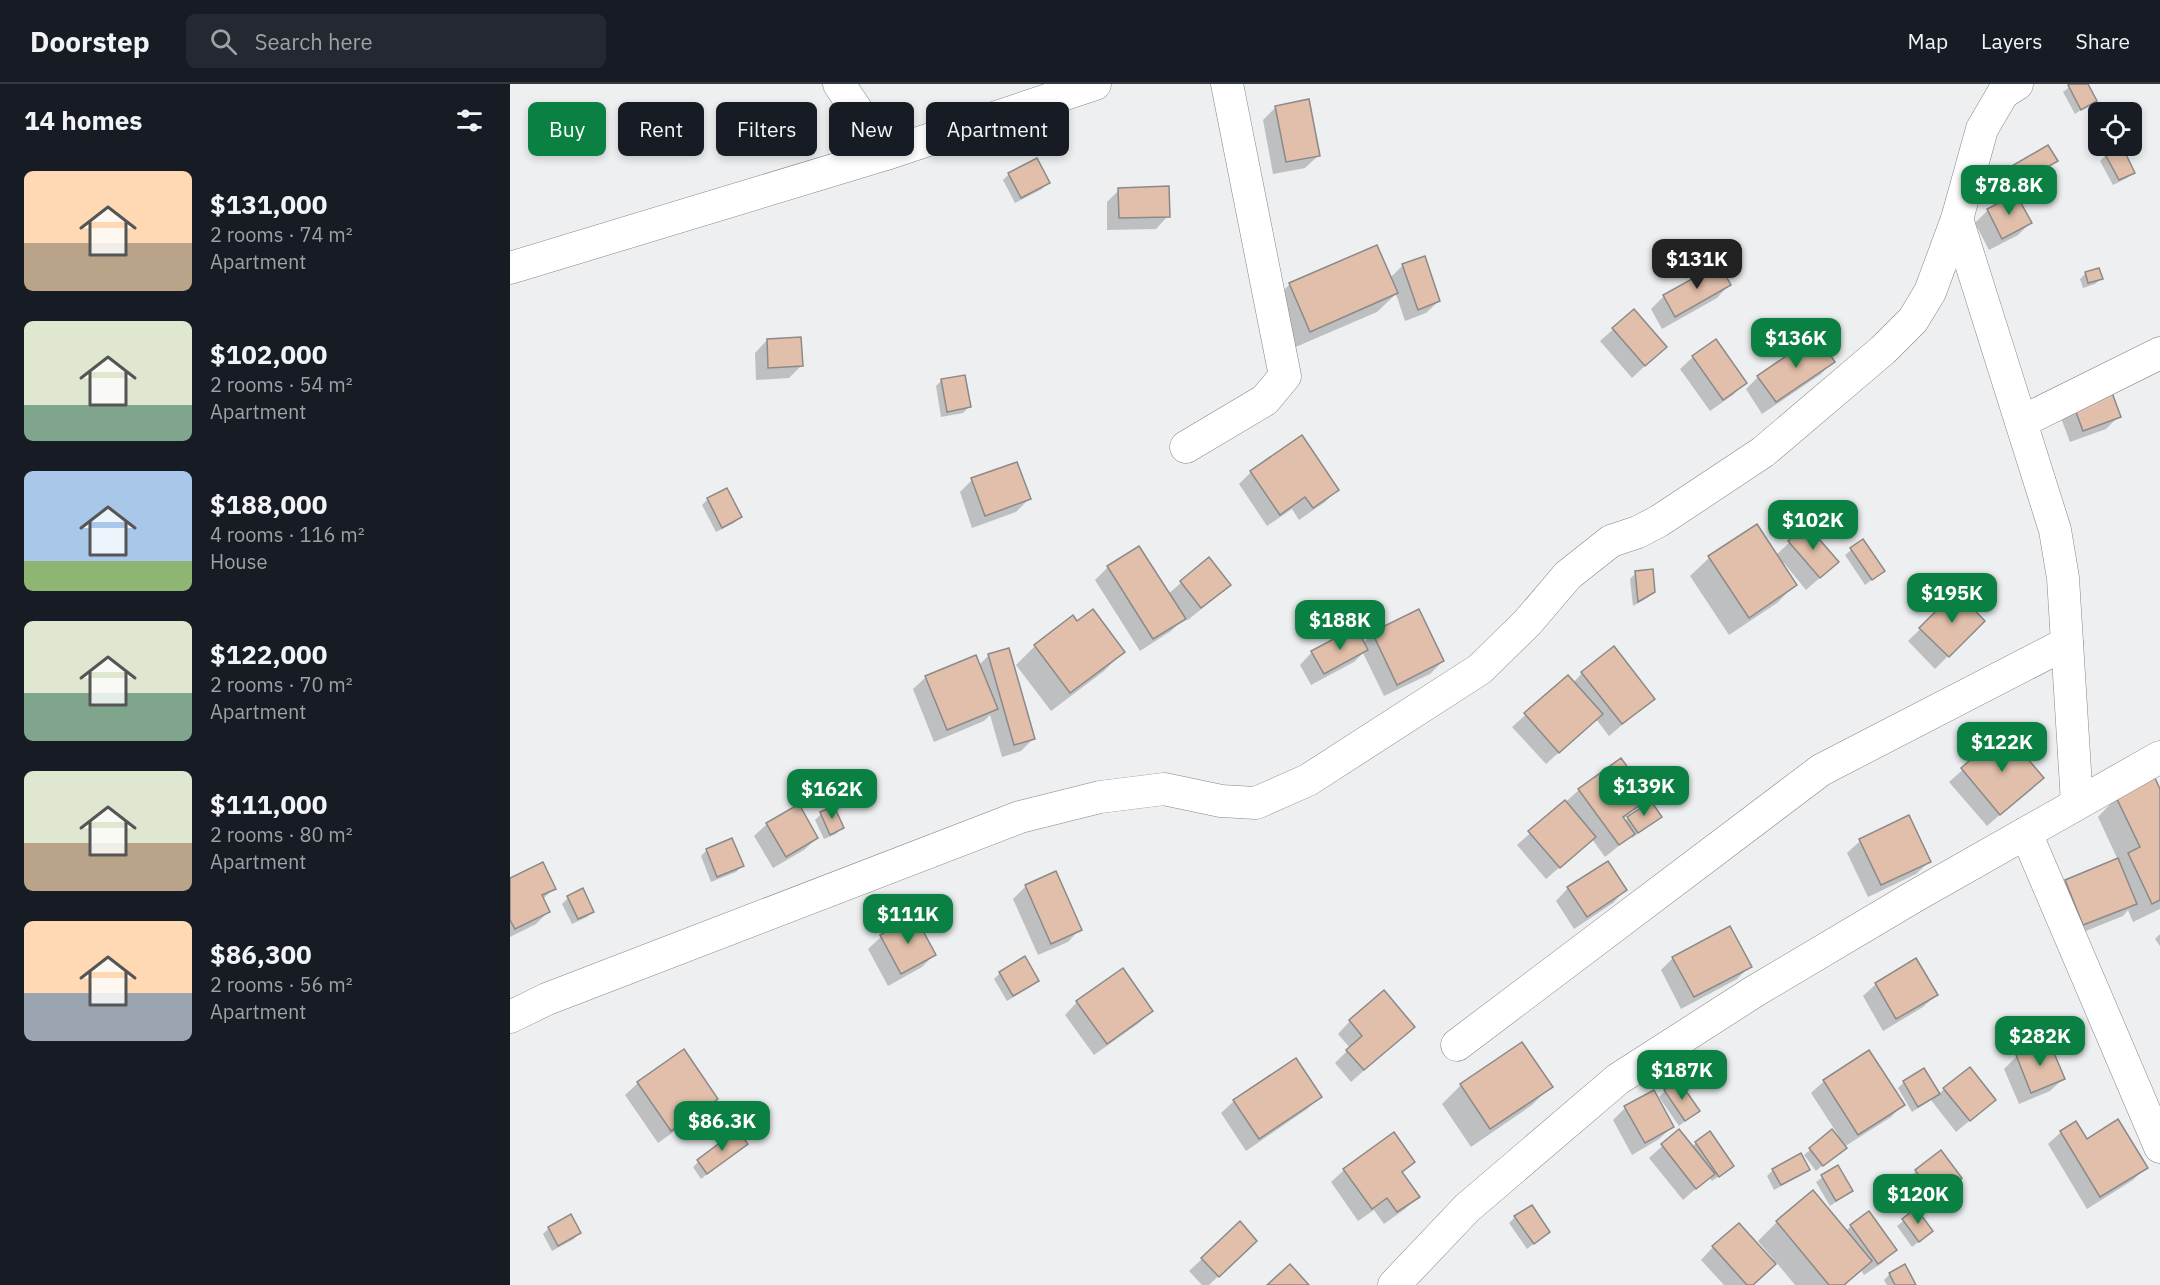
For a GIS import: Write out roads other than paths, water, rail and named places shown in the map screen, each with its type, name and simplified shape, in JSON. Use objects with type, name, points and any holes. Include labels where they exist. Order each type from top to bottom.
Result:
[{"type":"street","points":[[839,84],[851,102]]},
{"type":"street","points":[[914,145],[1095,84]]},
{"type":"street","points":[[1186,447],[1265,400],[1285,376],[1227,84]]},
{"type":"street","points":[[510,1017],[558,995],[1020,817],[1100,797],[1164,789],[1221,801],[1256,803],[1308,780],[1480,669],[1527,623],[1568,575],[1611,541],[1638,532],[1659,521],[1763,452],[1883,350],[1913,320],[1930,292],[1957,219],[1982,129],[2003,87]]},
{"type":"street","points":[[510,268],[879,156]]},
{"type":"street","points":[[1957,219],[2055,530],[2063,578],[2077,803]]},
{"type":"street","points":[[2021,422],[2160,353]]},
{"type":"street","points":[[1457,1045],[1821,770],[2067,643]]},
{"type":"street","points":[[1394,1285],[1467,1208],[1618,1079],[1755,991],[2160,757]]},
{"type":"street","points":[[2026,833],[2151,1102],[2160,1147]]}]
